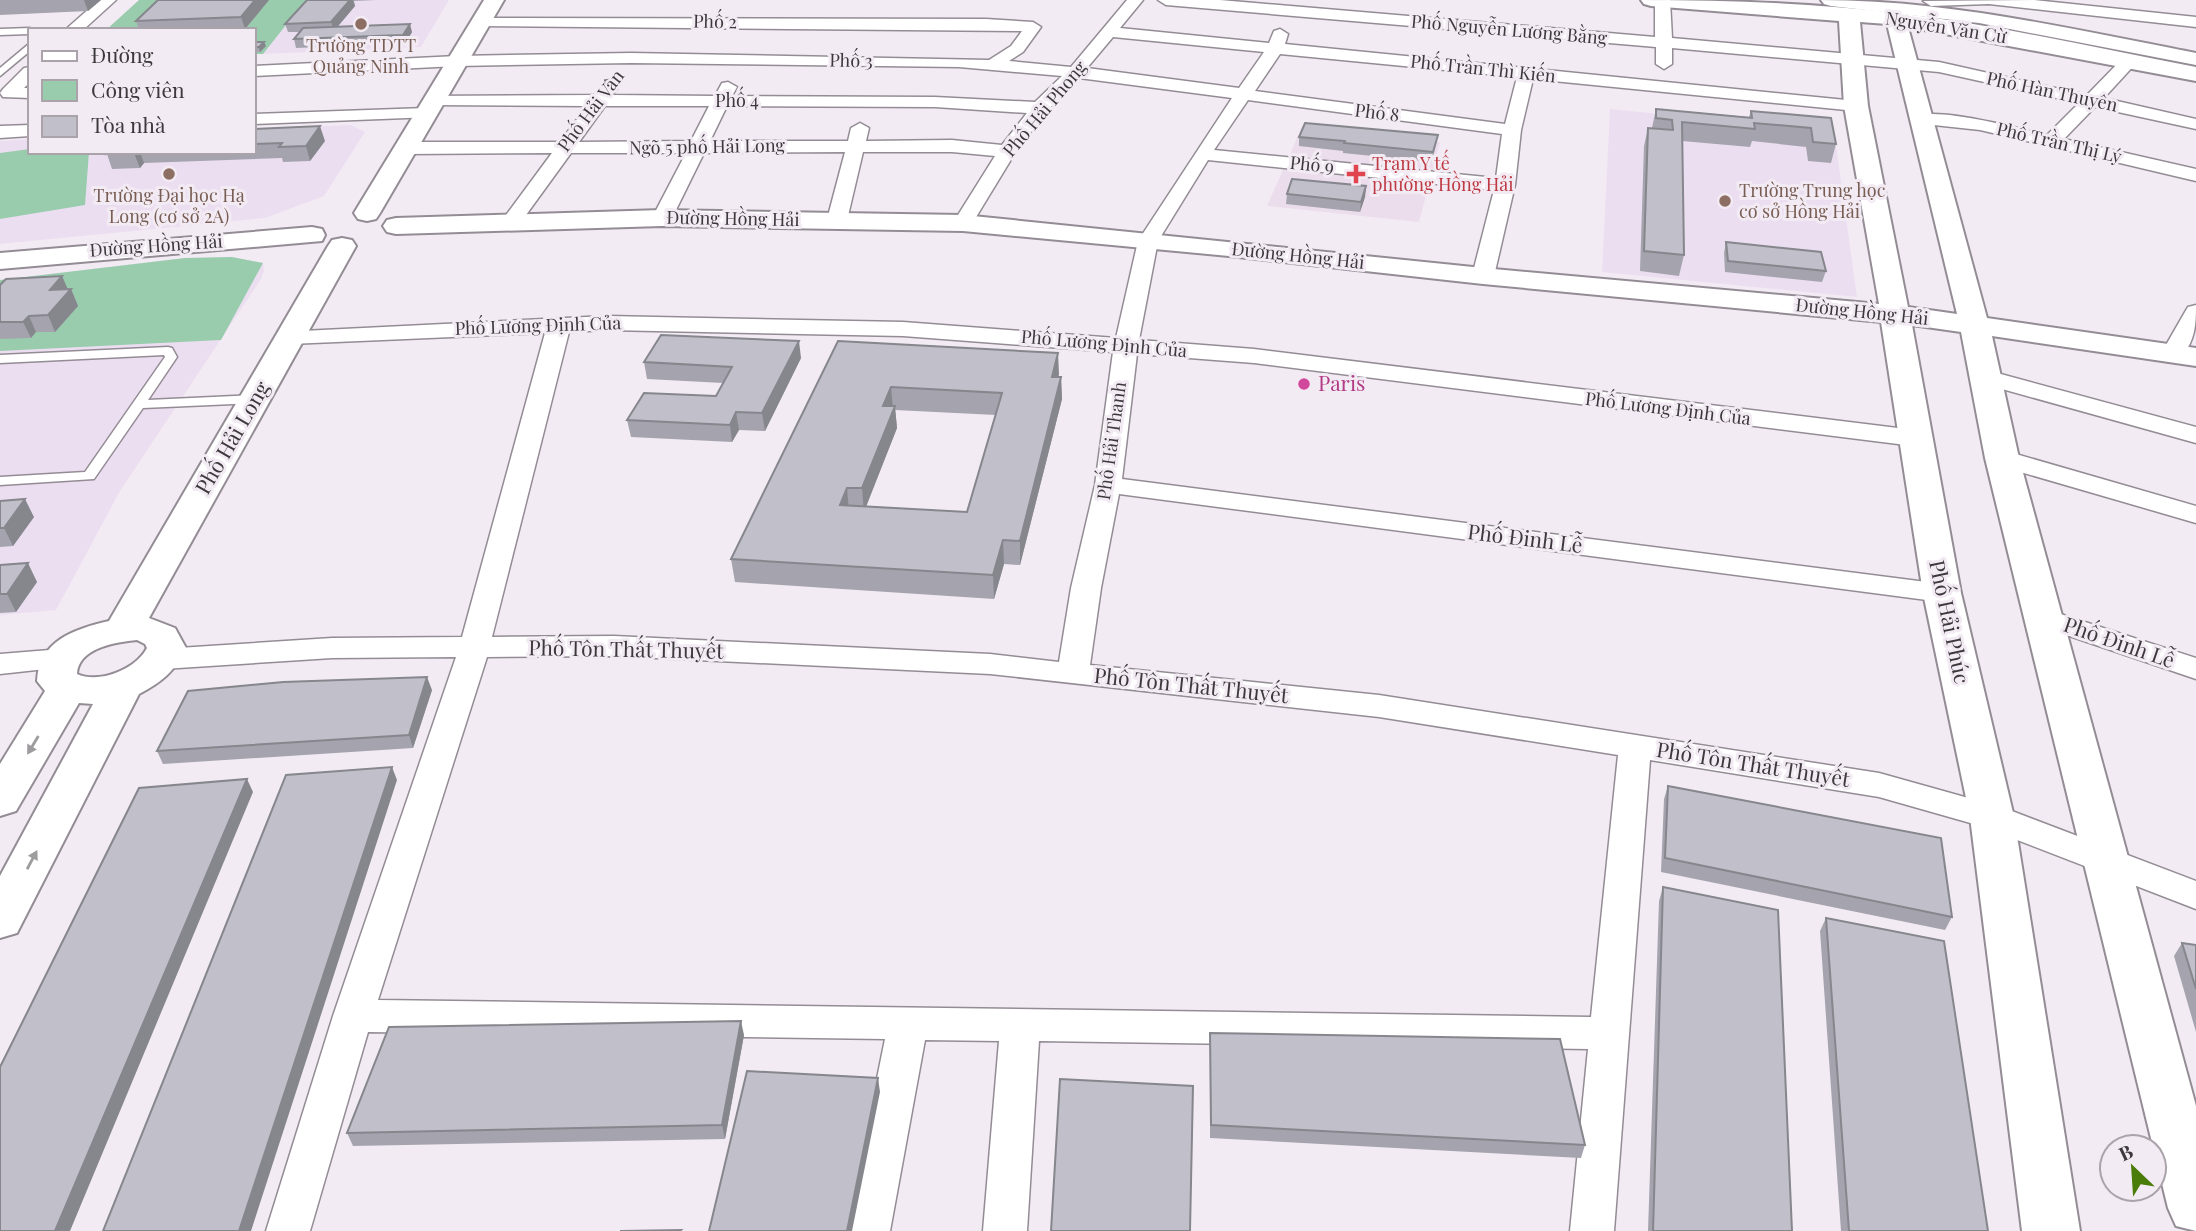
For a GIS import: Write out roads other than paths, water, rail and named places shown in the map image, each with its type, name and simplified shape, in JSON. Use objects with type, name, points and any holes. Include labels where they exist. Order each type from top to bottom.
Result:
[{"type":"street","points":[[74,28],[108,0]]},
{"type":"street","name":"Phố Hải Long","points":[[123,629],[290,338],[494,0]]},
{"type":"street","name":"Phố Hải Vân","points":[[511,222],[671,0]]},
{"type":"street","name":"Phố Hải Phong","points":[[963,223],[1007,150],[1040,108],[1075,72],[1135,0]]},
{"type":"street","name":"Phố Nguyễn Lương Bằng","points":[[1166,0],[1294,5],[1663,44],[1852,60]]},
{"type":"street","points":[[2196,22],[2083,5],[1989,0],[1916,7],[1907,63],[1974,324],[2002,458],[2042,617],[2196,1208]]},
{"type":"street","points":[[1657,1],[1663,44],[1664,87]]},
{"type":"street","name":"Nguyễn Văn Cừ","points":[[1657,1],[1999,11],[2196,49]]},
{"type":"street","name":"Phố Hải Thanh","points":[[1073,673],[1086,587],[1108,485],[1126,345],[1148,241],[1202,154],[1275,49],[1294,5]]},
{"type":"street","name":"Nguyễn Văn Cừ","points":[[1840,7],[1979,18],[2196,59]]},
{"type":"street","name":"Phố Hải Phúc","points":[[1840,7],[1852,60],[1856,106],[1895,314],[1942,593],[1992,817],[2051,1231]]},
{"type":"street","name":"Nguyễn Văn Cừ","points":[[1916,7],[1985,33],[2196,74]]},
{"type":"street","points":[[662,218],[720,101],[776,8]]},
{"type":"street","name":"Phố 2","points":[[480,23],[765,23],[887,36],[950,25],[986,23],[1033,27],[1017,49],[994,64]]},
{"type":"street","name":"Phố Trần Thì Kiến","points":[[1110,32],[1856,106]]},
{"type":"street","points":[[837,220],[887,36]]},
{"type":"street","name":"Phố 3","points":[[256,71],[457,61],[745,59],[887,36],[994,64],[1075,72],[1242,95]]},
{"type":"street","name":"Phố Hàn Thuyên","points":[[1852,60],[1939,67],[2196,124]]},
{"type":"street","points":[[2052,141],[2130,61]]},
{"type":"street","points":[[28,74],[9,93],[28,93]]},
{"type":"street","points":[[1483,276],[1505,185],[1512,130],[1526,74]]},
{"type":"street","name":"Phố 8","points":[[1242,95],[1512,130]]},
{"type":"street","name":"Phố 4","points":[[256,119],[430,106],[599,100],[980,103],[1040,108]]},
{"type":"street","name":"Phố Trần Thị Lý","points":[[1922,119],[1980,125],[2196,176]]},
{"type":"street","points":[[0,132],[28,130]]},
{"type":"street","name":"Ngõ 5 phố Hải Long","points":[[406,148],[952,146],[1007,150]]},
{"type":"street","name":"Phố 9","points":[[1202,154],[1505,185]]},
{"type":"street","name":"Đường Hồng Hải","points":[[0,261],[354,230],[511,222],[662,218],[963,223],[1483,276],[1895,314],[2185,355]]},
{"type":"street","points":[[2185,355],[2196,312]]},
{"type":"street","points":[[288,1231],[353,1016],[474,649],[559,324]]},
{"type":"street","name":"Phố Lương Định Của","points":[[290,338],[559,324],[719,324],[890,329],[1254,356],[1914,438]]},
{"type":"street","points":[[1986,377],[2196,435]]},
{"type":"street","points":[[2002,458],[2196,515]]},
{"type":"street","name":"Phố Đinh Lễ","points":[[1108,485],[1942,593]]},
{"type":"street","name":"Phố Đinh Lễ","points":[[2042,617],[2196,669]]},
{"type":"street","points":[[0,664],[64,674],[83,692],[102,691],[140,678],[163,659],[168,648],[165,638],[149,630],[123,629],[88,639],[64,674],[0,800]]},
{"type":"street","name":"Phố Tôn Thất Thuyết","points":[[163,659],[332,648],[614,646],[990,664],[1379,706],[1879,785],[1992,817],[2196,895]]},
{"type":"street","points":[[0,920],[123,685]]},
{"type":"street","points":[[1592,1231],[1635,747]]},
{"type":"street","points":[[353,1016],[1610,1033]]},
{"type":"street","points":[[868,1231],[908,1023]]},
{"type":"street","points":[[1005,1231],[1020,1025]]},
{"type":"lane","points":[[0,32],[28,31]]},
{"type":"lane","points":[[0,73],[28,48]]},
{"type":"lane","points":[[0,359],[168,351],[171,357],[89,476],[0,481]]},
{"type":"lane","points":[[138,404],[256,399]]},
{"type":"place","name":"Trường TDTT Quảng Ninh","points":[[361,24]]},
{"type":"place","name":"Trường Đại học Hạ Long (cơ sở 2A)","points":[[169,174]]},
{"type":"place","name":"Trạm Y tế phường Hồng Hải","points":[[1356,174]]},
{"type":"place","name":"Trường Trung học cơ sở Hồng Hải","points":[[1725,201]]},
{"type":"place","name":"Paris","points":[[1304,384]]}]
